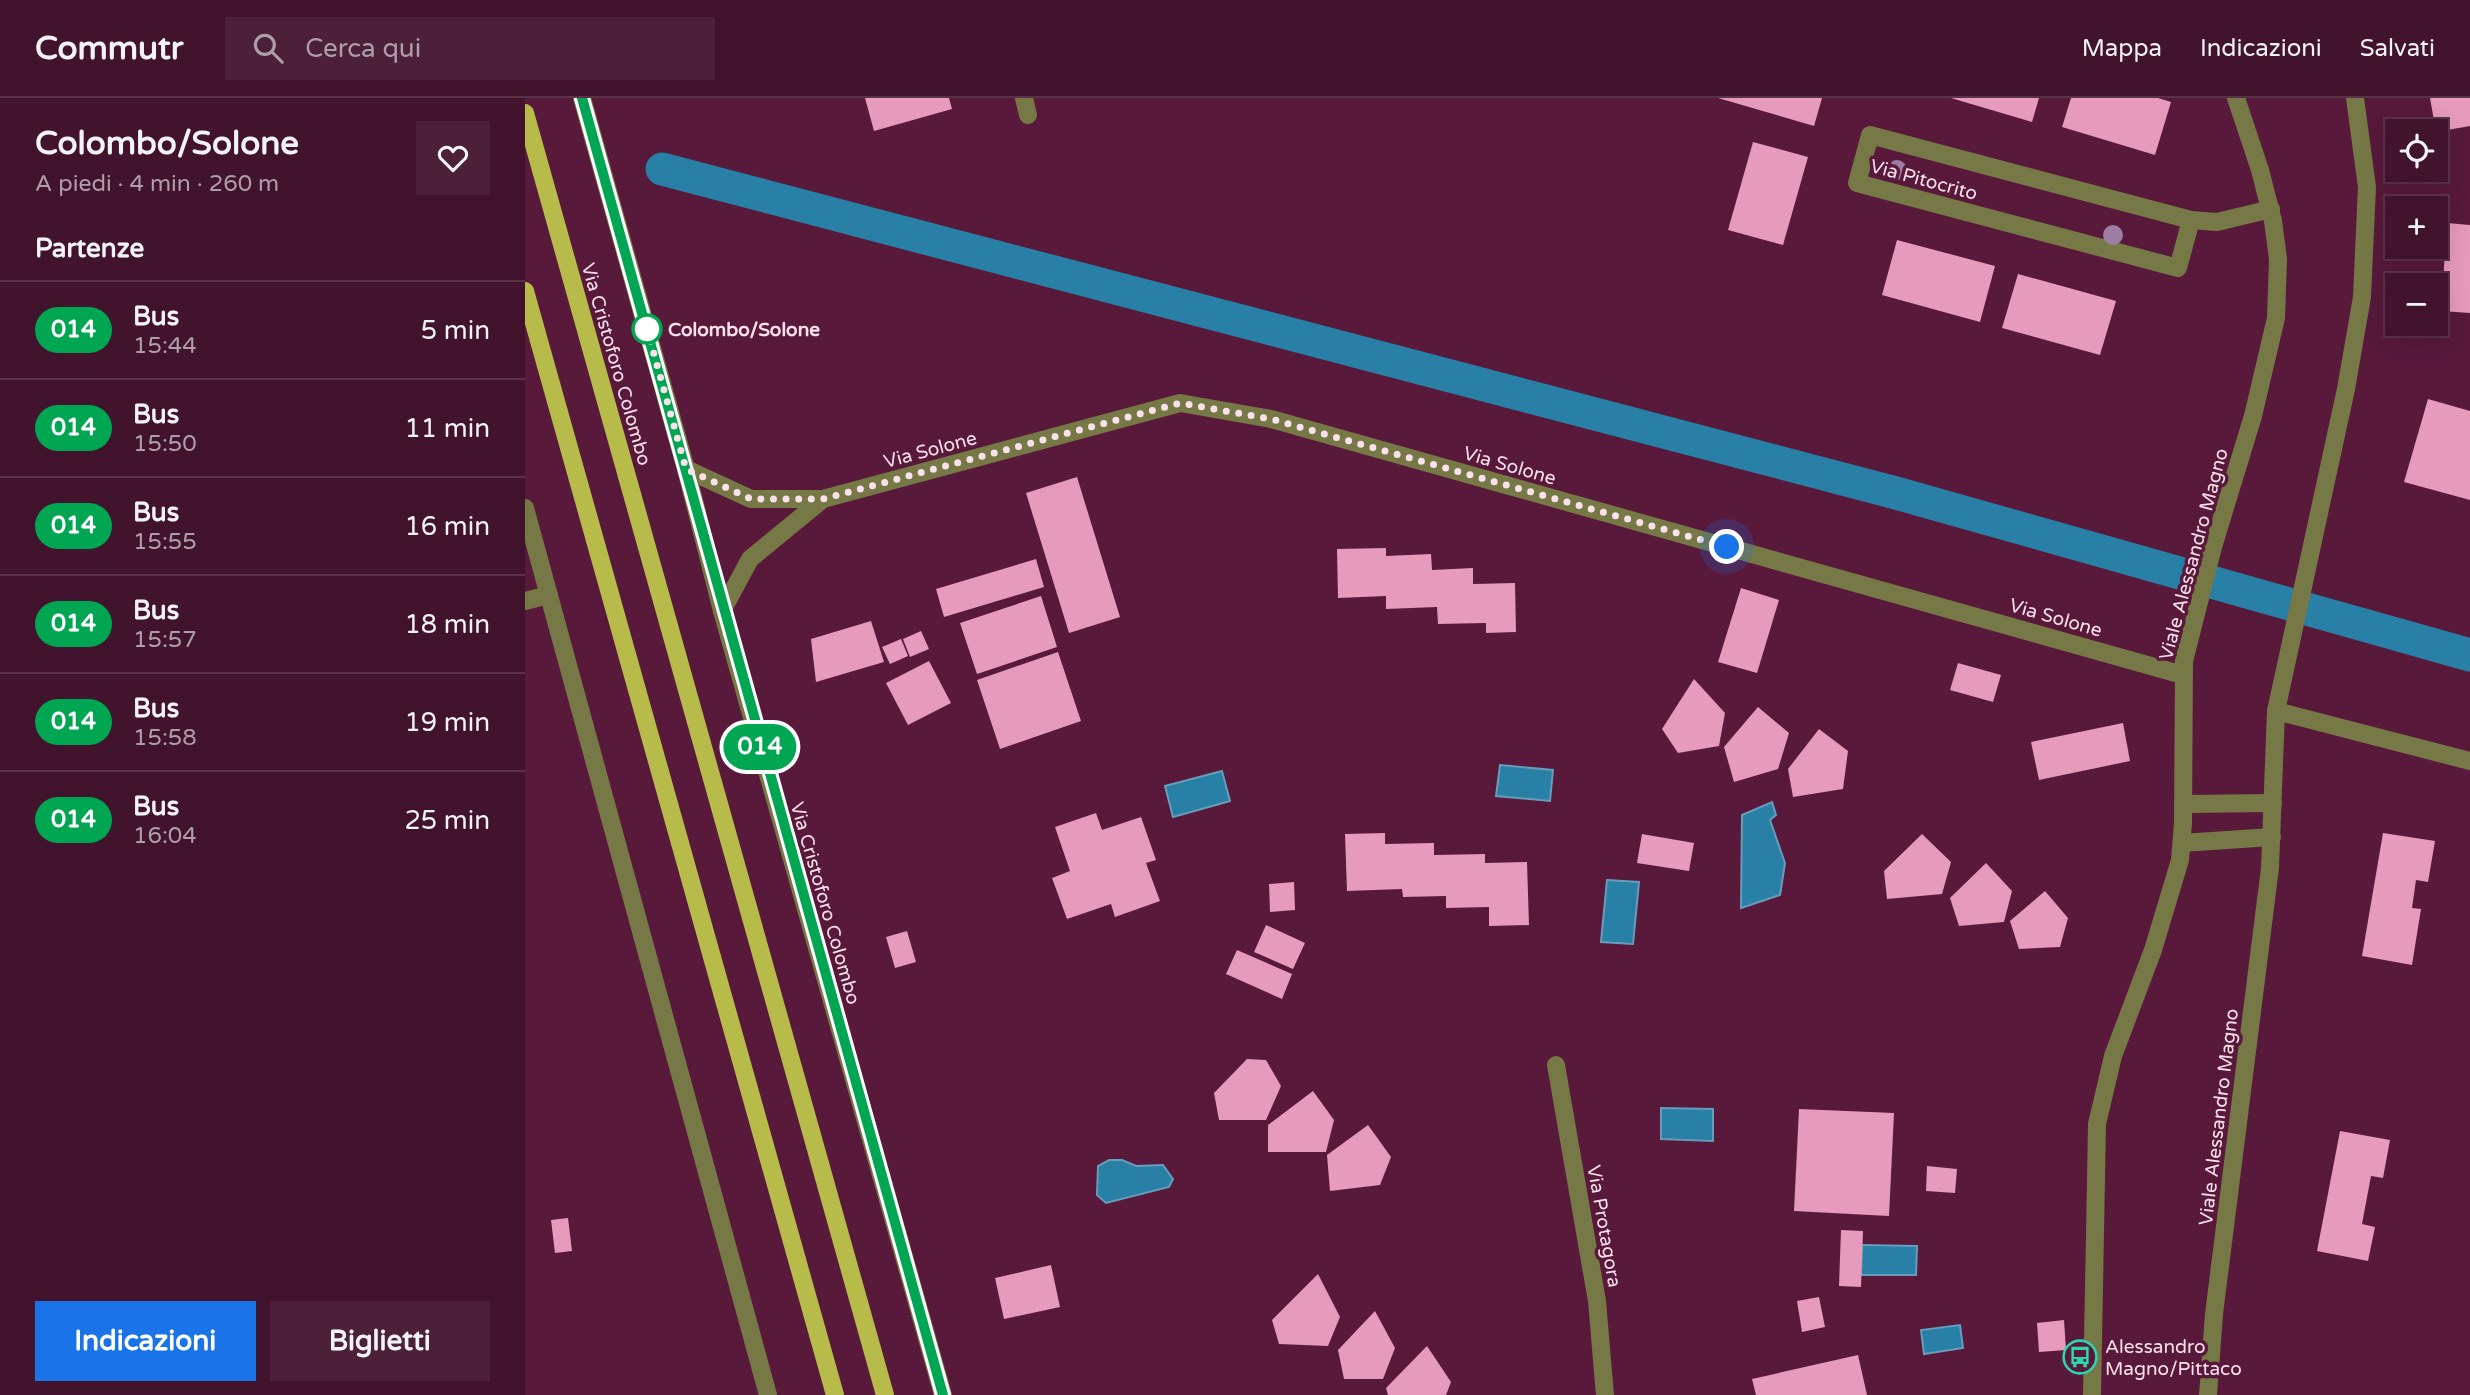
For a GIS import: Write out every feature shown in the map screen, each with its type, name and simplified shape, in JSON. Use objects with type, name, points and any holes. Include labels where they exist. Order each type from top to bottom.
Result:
[{"type":"main road","name":"Via Cristoforo Colombo","points":[[525,113],[885,1395]]},
{"type":"main road","points":[[525,291],[835,1395]]},
{"type":"street","name":"Via Cristoforo Colombo","points":[[582,98],[686,469],[722,611],[943,1395]]},
{"type":"street","name":"Viale Alessandro Magno","points":[[2092,1395],[2097,1124],[2113,1056],[2169,900],[2182,843],[2183,675],[2187,649],[2213,547],[2273,338],[2278,259],[2271,209],[2236,98]]},
{"type":"street","name":"Viale Alessandro Magno","points":[[2208,1395],[2214,1314],[2272,837],[2276,711],[2346,389],[2362,297],[2367,187],[2355,98]]},
{"type":"street","name":"Via Pitocrito","points":[[2191,220],[2178,268],[1857,183],[1870,135],[2191,220],[2217,222],[2271,209]]},
{"type":"street","name":"Via Solone","points":[[823,499],[1180,403],[1271,419],[2183,675]]},
{"type":"street","points":[[686,469],[751,499],[823,499]]},
{"type":"street","points":[[722,611],[750,559],[823,499]]},
{"type":"street","points":[[525,508],[768,1395]]},
{"type":"street","points":[[525,601],[549,595]]},
{"type":"street","points":[[2276,711],[2470,761]]},
{"type":"street","points":[[2183,804],[2273,803]]},
{"type":"street","points":[[2182,843],[2272,837]]},
{"type":"street","name":"Via Protagora","points":[[1556,1065],[1597,1301],[1605,1395]]},
{"type":"water","points":[[1500,765],[1553,770],[1550,801],[1496,796]]},
{"type":"water","points":[[1222,771],[1230,801],[1173,817],[1165,786]]},
{"type":"water","points":[[1772,802],[1776,815],[1770,820],[1785,863],[1780,895],[1741,908],[1742,815]]},
{"type":"water","points":[[1607,880],[1639,882],[1633,944],[1601,942]]},
{"type":"water","points":[[1661,1108],[1713,1109],[1713,1141],[1661,1139]]},
{"type":"water","points":[[1109,1160],[1122,1160],[1136,1166],[1163,1165],[1173,1179],[1169,1187],[1106,1203],[1097,1195],[1098,1166]]},
{"type":"water","points":[[1862,1245],[1917,1246],[1916,1275],[1861,1275]]},
{"type":"water","points":[[1960,1325],[1963,1348],[1924,1354],[1921,1330]]},
{"type":"building","points":[[865,98],[949,98],[952,109],[874,131]]},
{"type":"building","points":[[1718,98],[1822,98],[1814,126]]},
{"type":"building","points":[[1951,98],[2039,98],[2032,122]]},
{"type":"building","points":[[2071,98],[2158,98],[2171,102],[2155,155],[2062,127]]},
{"type":"building","points":[[2430,98],[2470,98],[2470,126],[2448,130],[2448,119],[2434,119]]},
{"type":"building","points":[[1753,142],[1808,157],[1783,245],[1728,230]]},
{"type":"building","points":[[2448,223],[2470,225],[2470,313],[2448,311],[2448,273],[2444,273],[2445,259],[2448,259]]},
{"type":"building","points":[[1897,240],[1995,266],[1980,322],[1882,295]]},
{"type":"building","points":[[2018,274],[2116,301],[2100,355],[2002,328]]},
{"type":"building","points":[[2428,399],[2470,411],[2470,500],[2404,482]]},
{"type":"building","points":[[1077,477],[1120,617],[1069,633],[1026,493]]},
{"type":"building","points":[[1386,548],[1386,556],[1431,554],[1432,570],[1473,568],[1473,584],[1515,583],[1516,632],[1486,633],[1486,623],[1438,624],[1437,607],[1386,609],[1386,596],[1338,598],[1337,549]]},
{"type":"building","points":[[1036,559],[1044,587],[944,617],[936,589]]},
{"type":"building","points":[[1741,588],[1779,600],[1757,673],[1718,662]]},
{"type":"building","points":[[1041,596],[1057,647],[977,674],[960,623]]},
{"type":"building","points":[[871,621],[884,662],[816,682],[811,639]]},
{"type":"building","points":[[921,631],[929,649],[910,657],[903,639]]},
{"type":"building","points":[[901,639],[908,656],[890,664],[882,647]]},
{"type":"building","points":[[1058,652],[1081,721],[1000,749],[977,680]]},
{"type":"building","points":[[929,661],[951,703],[908,725],[886,683]]},
{"type":"building","points":[[1958,663],[2001,675],[1993,702],[1950,690]]},
{"type":"building","points":[[1694,679],[1725,713],[1719,746],[1678,753],[1662,729]]},
{"type":"building","points":[[1758,707],[1789,733],[1778,769],[1734,782],[1724,747]]},
{"type":"building","points":[[2123,723],[2130,761],[2039,780],[2031,742]]},
{"type":"building","points":[[1819,729],[1848,751],[1843,789],[1793,797],[1788,769]]},
{"type":"building","points":[[1096,813],[1102,830],[1141,817],[1156,860],[1146,863],[1160,901],[1115,917],[1111,904],[1067,919],[1052,878],[1070,871],[1055,827]]},
{"type":"building","points":[[1385,833],[1385,844],[1434,843],[1434,855],[1485,854],[1485,863],[1527,862],[1529,925],[1489,926],[1489,907],[1446,908],[1446,896],[1403,897],[1402,889],[1347,891],[1345,834]]},
{"type":"building","points":[[2383,833],[2435,841],[2428,882],[2416,880],[2412,908],[2421,909],[2412,965],[2362,956]]},
{"type":"building","points":[[1642,834],[1694,843],[1689,871],[1637,863]]},
{"type":"building","points":[[1922,834],[1951,862],[1942,894],[1887,899],[1884,871]]},
{"type":"building","points":[[1986,863],[2012,891],[2004,922],[1959,926],[1950,898]]},
{"type":"building","points":[[1294,882],[1295,910],[1270,912],[1269,884]]},
{"type":"building","points":[[2045,891],[2068,918],[2060,947],[2019,949],[2010,921]]},
{"type":"building","points":[[1266,925],[1305,943],[1293,969],[1254,952]]},
{"type":"building","points":[[907,931],[916,962],[895,968],[886,937]]},
{"type":"building","points":[[1237,950],[1292,974],[1282,999],[1226,974]]},
{"type":"building","points":[[1247,1059],[1266,1060],[1281,1086],[1266,1120],[1219,1120],[1214,1093]]},
{"type":"building","points":[[1313,1091],[1334,1120],[1326,1152],[1268,1152],[1268,1125]]},
{"type":"building","points":[[1799,1109],[1894,1113],[1889,1216],[1794,1211]]},
{"type":"building","points":[[1368,1125],[1391,1157],[1380,1185],[1330,1191],[1327,1155]]},
{"type":"building","points":[[2340,1131],[2390,1140],[2383,1178],[2371,1176],[2362,1224],[2375,1227],[2368,1261],[2317,1251]]},
{"type":"building","points":[[1927,1166],[1957,1169],[1955,1193],[1926,1191]]},
{"type":"building","points":[[568,1218],[572,1251],[555,1253],[551,1220]]},
{"type":"building","points":[[1841,1230],[1863,1231],[1861,1287],[1839,1286]]},
{"type":"building","points":[[1051,1265],[1060,1307],[1004,1319],[995,1278]]},
{"type":"building","points":[[1318,1274],[1340,1317],[1328,1346],[1279,1344],[1272,1320]]},
{"type":"building","points":[[1819,1297],[1825,1327],[1802,1332],[1797,1301]]},
{"type":"building","points":[[1375,1311],[1395,1348],[1383,1379],[1344,1379],[1338,1350]]},
{"type":"building","points":[[2064,1320],[2066,1350],[2039,1352],[2037,1323]]},
{"type":"building","points":[[1427,1346],[1451,1382],[1446,1395],[1388,1395],[1386,1388]]},
{"type":"building","points":[[1858,1355],[1867,1395],[1756,1395],[1752,1379]]},
{"type":"waterway","points":[[662,169],[1896,493],[2470,655]]},
{"type":"bus line","name":"014","points":[[582,98],[686,469],[722,611],[943,1395]]},
{"type":"place","name":"Colombo/Solone","points":[[647,329]]},
{"type":"place","name":"Alessandro Magno/Pittaco","points":[[2080,1357]]},
{"type":"route","points":[[647,329],[686,469],[751,499],[823,499],[1180,403],[1271,419],[1727,547]]}]
